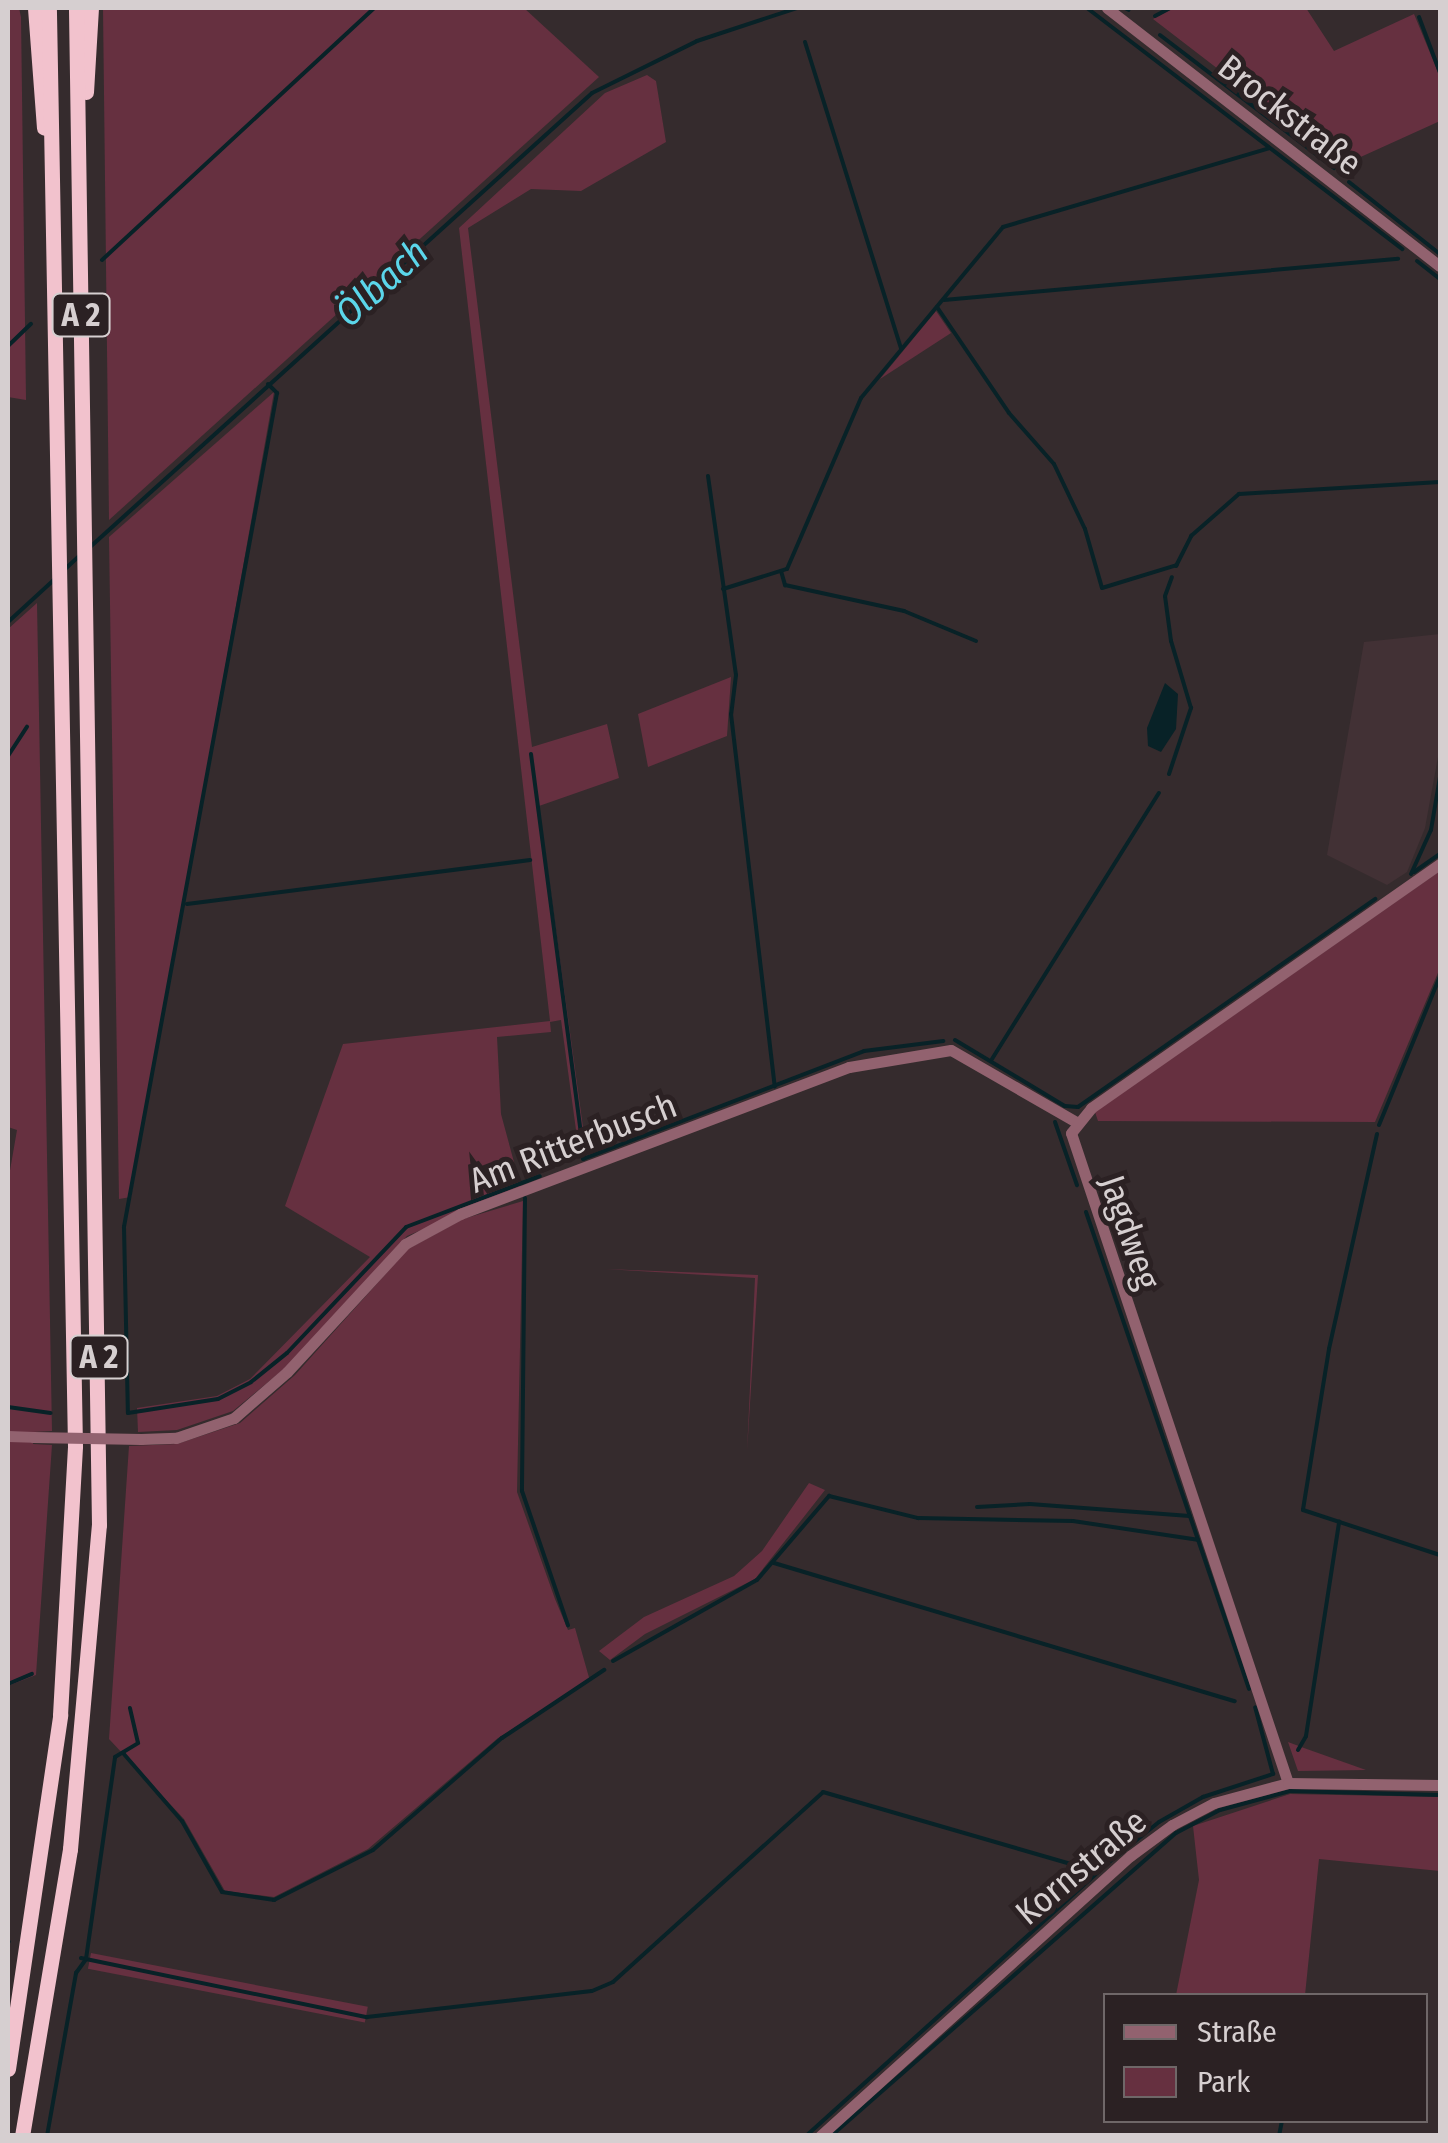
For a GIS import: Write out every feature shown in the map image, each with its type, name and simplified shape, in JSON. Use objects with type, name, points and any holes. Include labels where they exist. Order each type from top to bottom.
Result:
[{"type":"highway","points":[[35,8],[38,90],[52,162]]},
{"type":"highway","name":"A 2","points":[[8,2070],[52,1790],[73,1528],[49,8]]},
{"type":"highway","name":"A 2","points":[[22,2136],[70,1849],[98,1525],[76,8]]},
{"type":"highway","points":[[78,161],[92,8]]},
{"type":"street","name":"Brockstraße","points":[[1107,8],[1440,266]]},
{"type":"street","points":[[1076,1122],[1440,864]]},
{"type":"street","name":"Am Ritterbusch","points":[[8,1436],[176,1438],[234,1418],[287,1372],[405,1244],[460,1214],[849,1067],[951,1050],[1076,1122]]},
{"type":"street","name":"Jagdweg","points":[[1076,1122],[1070,1144],[1288,1782]]},
{"type":"street","name":"Kornstraße","points":[[820,2136],[1130,1856],[1214,1803],[1288,1782],[1440,1785]]},
{"type":"shaded area","points":[[1440,634],[1440,746],[1425,828],[1407,872],[1387,885],[1327,855],[1364,642]]},
{"type":"green space","points":[[8,8],[19,8],[21,17],[26,400],[8,397]]},
{"type":"green space","points":[[103,8],[524,8],[599,77],[109,520]]},
{"type":"green space","points":[[1174,8],[1306,8],[1334,51],[1414,14],[1440,77],[1440,121],[1343,165],[1153,19]]},
{"type":"green space","points":[[647,75],[656,81],[666,142],[581,191],[531,189],[468,228],[532,747],[607,724],[619,778],[539,806],[586,1149],[579,1152],[561,1020],[550,1022],[551,1032],[497,1037],[501,1114],[521,1188],[407,1236],[285,1368],[233,1411],[177,1430],[138,1432],[137,1408],[217,1396],[250,1379],[370,1257],[285,1206],[343,1044],[550,1021],[459,228],[605,93]]},
{"type":"green space","points":[[936,311],[951,333],[880,379]]},
{"type":"green space","points":[[274,392],[131,1197],[119,1199],[109,537]]},
{"type":"green space","points":[[37,603],[52,1431],[33,1432],[33,1444],[52,1445],[36,1675],[8,1686],[8,1182],[17,1130],[8,1127],[8,629]]},
{"type":"green space","points":[[731,677],[727,736],[648,767],[638,714]]},
{"type":"green space","points":[[1440,871],[1440,968],[1375,1122],[1098,1121],[1095,1112]]},
{"type":"green space","points":[[523,1201],[517,1492],[568,1630],[575,1628],[590,1681],[498,1738],[368,1849],[274,1897],[225,1891],[184,1819],[109,1739],[129,1446],[177,1444],[240,1423],[295,1375],[408,1249],[463,1219]]},
{"type":"green space","points":[[605,1269],[758,1275],[747,1452],[755,1278]]},
{"type":"green space","points":[[809,1483],[825,1490],[755,1579],[645,1634],[610,1660],[599,1651],[644,1617],[734,1576],[762,1551]]},
{"type":"green space","points":[[1288,1742],[1304,1748],[1366,1770],[1298,1771]]},
{"type":"green space","points":[[1290,1794],[1440,1797],[1440,1871],[1319,1859],[1305,1993],[1176,1993],[1199,1880],[1193,1826]]},
{"type":"green space","points":[[91,1953],[368,2007],[365,2023],[88,1969]]},
{"type":"water","points":[[1165,683],[1178,694],[1176,729],[1161,752],[1148,746],[1147,728]]},
{"type":"waterway","points":[[102,260],[374,8]]},
{"type":"waterway","name":"Ölbach","points":[[89,548],[592,93],[697,41],[797,8]]},
{"type":"waterway","points":[[1087,8],[1402,249]]},
{"type":"waterway","points":[[1125,8],[1129,10]]},
{"type":"waterway","points":[[1155,16],[1170,8]]},
{"type":"waterway","points":[[1419,17],[1440,73]]},
{"type":"waterway","points":[[1160,35],[1334,168]]},
{"type":"waterway","points":[[805,42],[901,349]]},
{"type":"waterway","points":[[723,589],[787,569],[861,398],[1003,227],[1269,148]]},
{"type":"waterway","points":[[1349,182],[1440,254]]},
{"type":"waterway","points":[[944,300],[1398,259]]},
{"type":"waterway","points":[[1417,261],[1440,279]]},
{"type":"waterway","points":[[937,307],[1009,413],[1054,464],[1085,529],[1102,588],[1177,565]]},
{"type":"waterway","points":[[8,346],[31,324]]},
{"type":"waterway","points":[[268,384],[277,393],[124,1227],[128,1413],[218,1399],[251,1382],[287,1353],[406,1227],[540,1176]]},
{"type":"waterway","points":[[708,476],[736,675],[731,714],[775,1086]]},
{"type":"waterway","points":[[1176,566],[1191,536],[1239,494],[1440,482]]},
{"type":"waterway","name":"Ölbach","points":[[63,571],[78,557]]},
{"type":"waterway","points":[[781,571],[785,585],[904,611],[976,641]]},
{"type":"waterway","points":[[1169,774],[1191,708],[1171,641],[1165,596],[1172,577]]},
{"type":"waterway","name":"Ölbach","points":[[8,622],[56,578]]},
{"type":"waterway","points":[[8,756],[27,727]]},
{"type":"waterway","points":[[531,754],[584,1159]]},
{"type":"waterway","points":[[1411,874],[1431,830],[1440,777]]},
{"type":"waterway","points":[[992,1059],[1159,793]]},
{"type":"waterway","points":[[1414,872],[1440,854]]},
{"type":"waterway","points":[[187,904],[530,860]]},
{"type":"waterway","points":[[955,1040],[1065,1106],[1078,1107],[1375,899]]},
{"type":"waterway","points":[[1379,1125],[1440,976]]},
{"type":"waterway","points":[[583,1159],[864,1051],[943,1041]]},
{"type":"waterway","points":[[1055,1122],[1077,1185]]},
{"type":"waterway","points":[[1377,1134],[1329,1349],[1303,1510],[1440,1555]]},
{"type":"waterway","points":[[525,1198],[522,1491],[568,1625]]},
{"type":"waterway","points":[[1086,1212],[1249,1689]]},
{"type":"waterway","points":[[8,1407],[51,1413]]},
{"type":"waterway","points":[[613,1661],[757,1580],[829,1496],[918,1518],[1073,1521],[1198,1540]]},
{"type":"waterway","points":[[977,1507],[1030,1504],[1190,1516]]},
{"type":"waterway","points":[[1298,1750],[1306,1736],[1339,1522]]},
{"type":"waterway","points":[[774,1563],[1235,1701]]},
{"type":"waterway","points":[[123,1753],[182,1821],[222,1892],[274,1900],[373,1850],[502,1738],[604,1670]]},
{"type":"waterway","points":[[8,1684],[32,1674]]},
{"type":"waterway","points":[[1108,1863],[1159,1822],[1203,1797],[1273,1774],[1255,1707]]},
{"type":"waterway","points":[[47,2136],[76,1973],[86,1959],[115,1757],[138,1743],[130,1708]]},
{"type":"waterway","points":[[831,2136],[1176,1833],[1220,1810],[1290,1791],[1440,1795]]},
{"type":"waterway","points":[[81,1958],[367,2017],[592,1991],[613,1982],[823,1792],[1098,1872]]},
{"type":"waterway","points":[[806,2136],[1099,1871]]},
{"type":"waterway","points":[[1279,2136],[1281,2123]]}]
